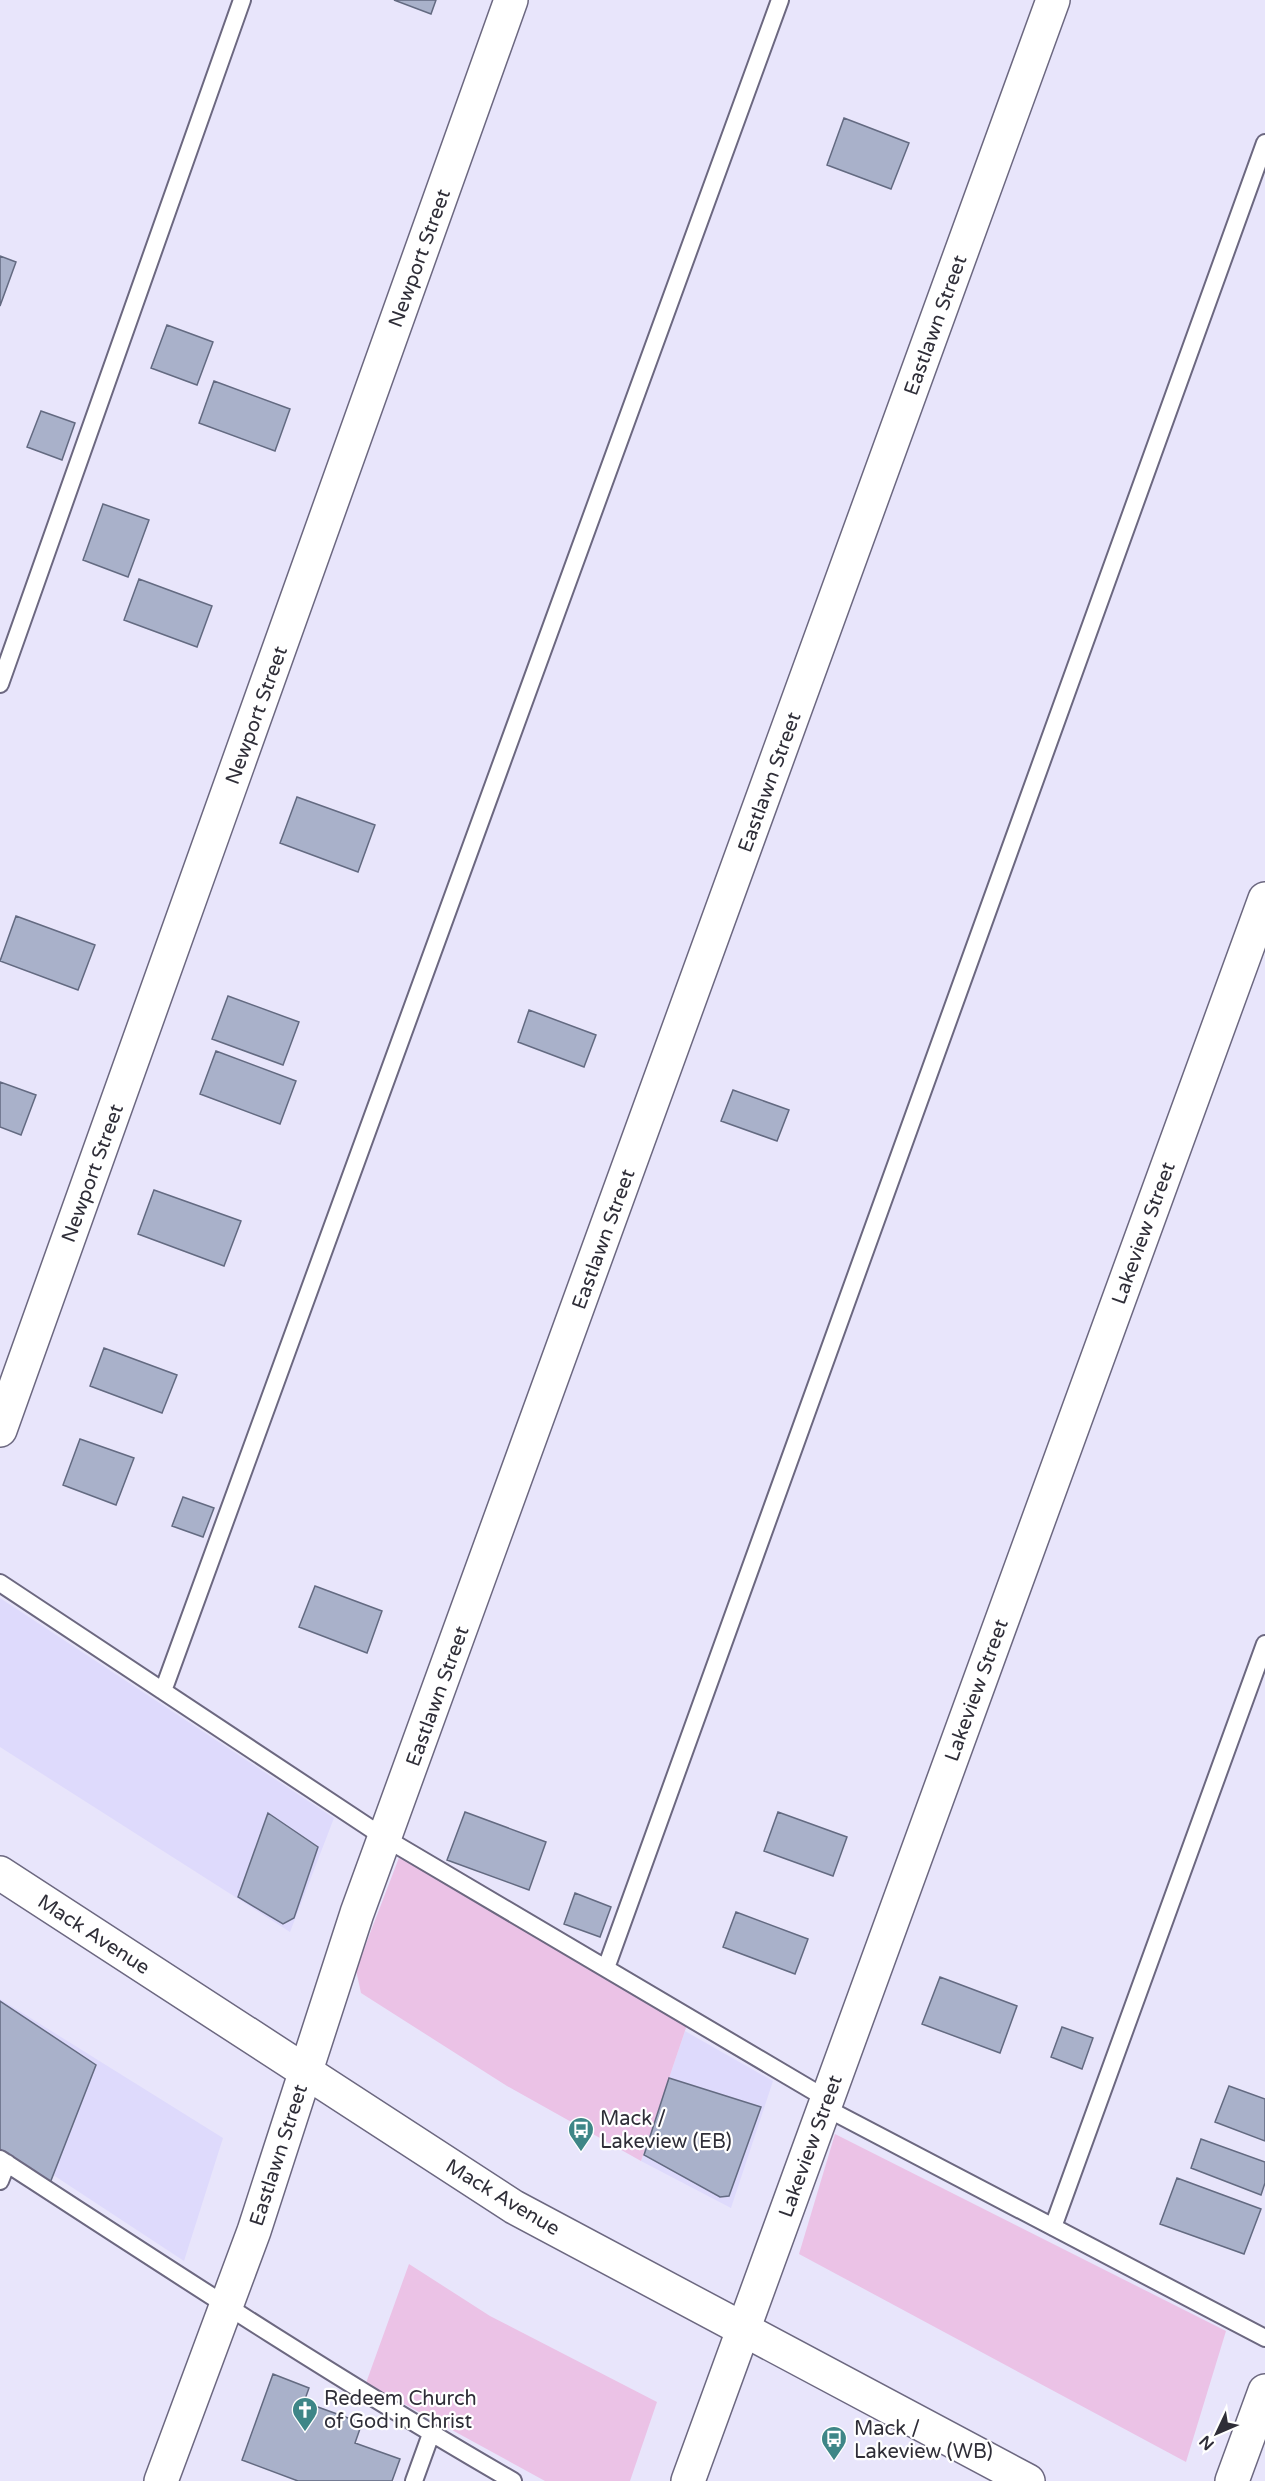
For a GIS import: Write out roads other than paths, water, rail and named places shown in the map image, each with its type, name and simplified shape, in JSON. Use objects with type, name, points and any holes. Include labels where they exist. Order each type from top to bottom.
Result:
[{"type":"street","name":"Newport Street","points":[[0,1431],[511,0]]},
{"type":"street","name":"Eastlawn Street","points":[[162,2481],[254,2231],[357,1913],[1053,0]]},
{"type":"street","name":"Lakeview Street","points":[[688,2481],[1265,899]]},
{"type":"street","name":"Mack Avenue","points":[[0,1873],[514,2207],[1028,2481]]},
{"type":"street","points":[[1232,2481],[1265,2391]]},
{"type":"lane","points":[[0,684],[242,0]]},
{"type":"lane","points":[[163,1691],[780,0]]},
{"type":"lane","points":[[606,1968],[1265,143]]},
{"type":"lane","points":[[0,1583],[385,1838],[606,1968],[825,2103],[1053,2227],[1265,2338]]},
{"type":"lane","points":[[1053,2227],[1265,1644]]},
{"type":"lane","points":[[0,2181],[3,2161],[226,2306],[431,2434],[513,2481]]},
{"type":"lane","points":[[414,2481],[431,2434]]},
{"type":"place","name":"Mack / Lakeview (EB)","points":[[581,2153]]},
{"type":"place","name":"Redeem Church of God in Christ","points":[[305,2433]]},
{"type":"place","name":"Mack / Lakeview (WB)","points":[[834,2462]]}]
